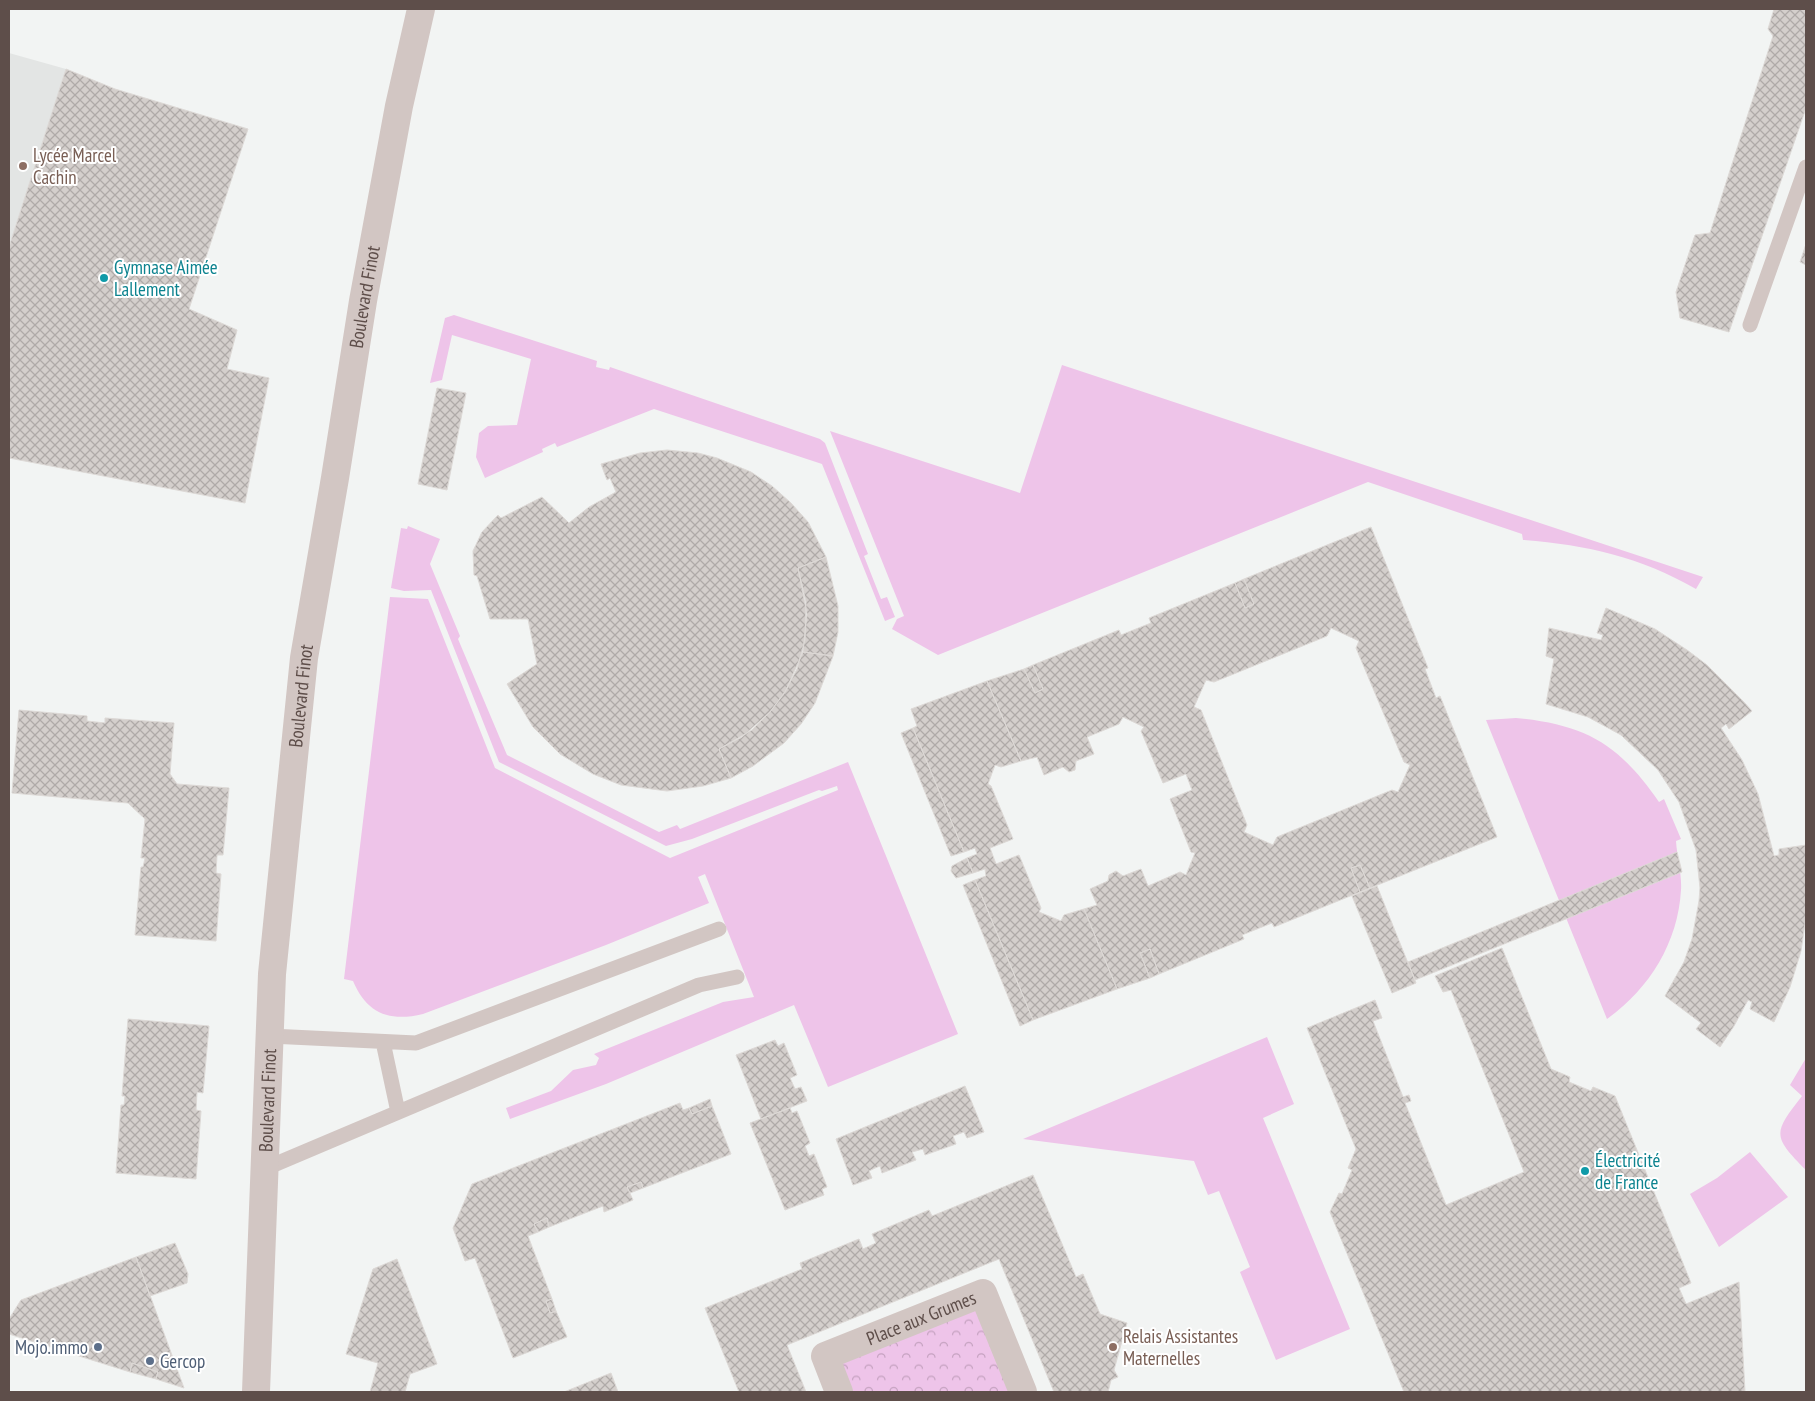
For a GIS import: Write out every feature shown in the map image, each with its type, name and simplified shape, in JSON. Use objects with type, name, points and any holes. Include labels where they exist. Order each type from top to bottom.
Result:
[{"type":"street","name":"Boulevard Finot","points":[[256,1392],[272,974],[304,658],[336,478],[365,292],[399,106],[421,9]]},
{"type":"street","name":"Place aux Grumes","points":[[839,1392],[825,1356],[983,1293],[1023,1392]]},
{"type":"lane","points":[[1750,325],[1806,167]]},
{"type":"lane","points":[[270,1036],[416,1044],[720,929]]},
{"type":"lane","points":[[264,1170],[699,985],[737,977]]},
{"type":"lane","points":[[383,1042],[398,1112]]},
{"type":"shaded area","name":"Lycée Marcel Cachin","points":[[9,53],[66,69],[9,264]]},
{"type":"green space","points":[[454,315],[597,361],[596,367],[609,370],[610,367],[820,439],[825,443],[868,554],[864,556],[881,599],[887,597],[895,617],[885,621],[822,464],[654,409],[557,447],[555,443],[542,449],[543,452],[485,478],[476,457],[479,433],[488,426],[517,425],[531,359],[452,335],[442,380],[430,383],[445,318]]},
{"type":"green space","points":[[1062,365],[1703,577],[1696,589],[1654,569],[1612,554],[1569,545],[1523,540],[1522,534],[1368,482],[938,655],[892,629],[897,619],[904,616],[830,431],[1020,493]]},
{"type":"green space","points":[[408,526],[440,539],[430,564],[460,636],[458,639],[507,755],[659,832],[677,825],[680,829],[848,762],[958,1034],[828,1087],[794,1005],[606,1084],[510,1119],[506,1108],[551,1091],[573,1070],[596,1065],[599,1058],[594,1054],[723,1002],[754,997],[705,874],[698,877],[709,903],[606,945],[423,1014],[400,1017],[390,1016],[381,1013],[365,1001],[353,981],[344,979],[390,597],[428,599],[495,768],[670,858],[838,790],[837,786],[822,791],[819,790],[692,839],[666,846],[499,762],[431,590],[404,591],[391,588],[401,528],[407,529]]},
{"type":"green space","points":[[1516,718],[1541,721],[1581,732],[1615,752],[1630,765],[1659,802],[1664,799],[1681,839],[1676,841],[1681,884],[1679,910],[1667,946],[1659,963],[1636,994],[1607,1019],[1486,720]]},
{"type":"green space","points":[[1267,1037],[1294,1104],[1263,1118],[1350,1329],[1276,1360],[1240,1272],[1250,1267],[1219,1191],[1208,1195],[1194,1161],[1023,1139]]},
{"type":"green space","points":[[1806,1058],[1806,1170],[1787,1149],[1780,1134],[1786,1118],[1802,1096],[1790,1085]]},
{"type":"green space","points":[[1750,1152],[1788,1197],[1719,1247],[1690,1194],[1717,1178]]},
{"type":"green space","points":[[983,1293],[1023,1392],[839,1392],[825,1356]]},
{"type":"building","points":[[1774,9],[1806,9],[1806,108],[1729,332],[1680,318],[1676,292],[1695,235],[1710,233],[1773,36],[1768,29]]},
{"type":"building","name":"Gymnase Aimée Lallement","points":[[66,69],[115,89],[248,129],[189,309],[237,330],[227,369],[269,378],[245,503],[9,458],[9,247]]},
{"type":"building","points":[[1806,244],[1806,265],[1800,262]]},
{"type":"building","points":[[437,388],[466,393],[447,490],[418,484]]},
{"type":"building","points":[[667,450],[698,453],[717,458],[751,472],[772,486],[808,522],[826,557],[798,568],[806,602],[805,640],[797,669],[785,692],[770,712],[752,730],[719,749],[731,778],[703,786],[667,791],[621,785],[593,774],[560,754],[533,727],[507,684],[537,664],[528,619],[490,619],[477,576],[474,575],[473,551],[482,532],[498,515],[501,518],[542,497],[569,523],[589,507],[616,492],[610,478],[607,480],[601,464],[640,453]]},
{"type":"building","points":[[1371,527],[1428,668],[1425,669],[1436,698],[1440,696],[1497,837],[1370,888],[1360,865],[1351,868],[1360,892],[1274,927],[1272,923],[1242,935],[1244,939],[1159,974],[1150,949],[1140,953],[1150,978],[1117,989],[1084,909],[1097,905],[1090,889],[1108,881],[1109,875],[1116,871],[1123,876],[1141,869],[1148,886],[1180,872],[1186,875],[1195,853],[1191,852],[1170,799],[1192,790],[1186,774],[1163,783],[1141,731],[1144,727],[1123,717],[1119,724],[1087,737],[1094,754],[1076,761],[1075,770],[1069,772],[1063,767],[1044,775],[1037,757],[1021,761],[987,681],[1024,669],[1035,693],[1043,689],[1033,665],[1119,630],[1121,635],[1151,623],[1149,618],[1235,583],[1245,608],[1254,604],[1244,579]],"holes":[[[1331,628],[1359,641],[1356,648],[1404,762],[1410,765],[1398,792],[1392,790],[1277,837],[1273,845],[1244,832],[1247,825],[1201,710],[1194,707],[1206,680],[1214,682],[1327,636]]]},
{"type":"building","points":[[826,557],[838,606],[838,632],[833,656],[803,652],[807,614],[798,568]]},
{"type":"building","points":[[1244,579],[1254,604],[1245,608],[1235,583]]},
{"type":"building","points":[[1606,608],[1655,629],[1687,650],[1707,665],[1752,711],[1729,729],[1726,724],[1721,728],[1742,760],[1758,794],[1774,856],[1779,855],[1779,849],[1806,845],[1806,917],[1801,951],[1790,987],[1774,1022],[1750,1009],[1752,1002],[1748,1000],[1720,1047],[1696,1029],[1701,1023],[1665,996],[1684,962],[1692,939],[1700,888],[1696,850],[1679,802],[1658,770],[1621,735],[1588,717],[1546,704],[1554,659],[1546,656],[1549,628],[1601,640],[1603,635],[1597,633]]},
{"type":"building","points":[[803,652],[833,656],[815,703],[801,724],[784,743],[753,766],[731,778],[719,749],[742,737],[770,712],[785,692]]},
{"type":"building","points":[[1033,665],[1043,689],[1035,693],[1024,669]]},
{"type":"building","points":[[987,681],[1021,761],[1001,767],[995,765],[988,784],[991,786],[1013,839],[990,848],[996,864],[1019,855],[1041,908],[1039,912],[1061,921],[1064,915],[1084,909],[1117,989],[1033,1020],[975,880],[986,876],[985,869],[973,873],[967,858],[977,854],[975,848],[964,852],[913,728],[917,726],[911,709]]},
{"type":"building","points":[[19,710],[87,716],[87,721],[105,723],[105,718],[174,723],[170,774],[177,784],[229,788],[223,855],[217,855],[216,873],[221,874],[216,941],[135,935],[141,867],[143,867],[145,858],[141,858],[145,819],[128,803],[12,793]]},
{"type":"building","points":[[913,728],[964,852],[951,856],[901,733]]},
{"type":"building","points":[[1677,852],[1682,872],[1415,980],[1408,962]]},
{"type":"building","points":[[967,858],[973,873],[956,878],[951,871],[952,866]]},
{"type":"building","points":[[1360,865],[1370,888],[1360,892],[1351,868]]},
{"type":"building","points":[[975,880],[1033,1020],[1020,1026],[963,885]]},
{"type":"building","points":[[1377,886],[1416,983],[1392,993],[1352,896]]},
{"type":"building","name":"Électricité de France","points":[[1502,948],[1551,1069],[1570,1077],[1569,1082],[1591,1091],[1593,1087],[1615,1096],[1691,1283],[1679,1288],[1686,1304],[1739,1282],[1745,1392],[1404,1392],[1330,1212],[1339,1193],[1342,1194],[1352,1170],[1348,1168],[1356,1149],[1307,1028],[1375,1000],[1382,1018],[1373,1021],[1403,1097],[1409,1095],[1411,1101],[1405,1103],[1446,1205],[1524,1172],[1451,990],[1443,992],[1435,976]]},
{"type":"building","points":[[1150,949],[1159,974],[1150,978],[1140,953]]},
{"type":"building","points":[[128,1019],[209,1026],[203,1093],[197,1092],[196,1110],[201,1111],[196,1179],[116,1173],[121,1105],[124,1105],[125,1096],[122,1096]]},
{"type":"building","points":[[775,1040],[778,1046],[784,1043],[797,1075],[790,1078],[795,1089],[801,1087],[807,1101],[761,1119],[736,1055]]},
{"type":"building","points":[[965,1086],[984,1132],[967,1138],[964,1132],[953,1136],[956,1144],[925,1155],[923,1149],[912,1152],[916,1160],[882,1173],[880,1166],[869,1171],[872,1178],[853,1185],[836,1139]]},
{"type":"building","points":[[710,1099],[712,1106],[692,1114],[689,1108]]},
{"type":"building","points":[[680,1103],[683,1110],[689,1108],[692,1114],[712,1106],[731,1154],[643,1188],[641,1182],[627,1187],[633,1200],[604,1212],[603,1206],[549,1227],[547,1218],[534,1224],[538,1232],[528,1236],[552,1299],[546,1301],[550,1313],[556,1311],[567,1337],[513,1358],[475,1258],[465,1261],[453,1228],[472,1184]]},
{"type":"building","points":[[790,1108],[792,1113],[797,1111],[810,1143],[805,1146],[809,1156],[814,1154],[827,1187],[822,1189],[824,1195],[785,1210],[750,1123]]},
{"type":"building","points":[[1033,1175],[1076,1277],[1083,1274],[1100,1314],[1127,1323],[1114,1370],[1118,1377],[1111,1380],[1108,1392],[1054,1392],[999,1259],[787,1345],[806,1392],[739,1392],[705,1308],[802,1269],[800,1263],[859,1239],[863,1249],[876,1243],[872,1234],[929,1210],[932,1216]]},
{"type":"building","points":[[641,1182],[643,1188],[630,1193],[627,1187]]},
{"type":"building","points":[[547,1218],[549,1227],[538,1232],[534,1224]]},
{"type":"building","points":[[175,1243],[188,1274],[187,1283],[150,1296],[136,1257]]},
{"type":"building","points":[[136,1257],[184,1388],[156,1379],[158,1372],[132,1363],[130,1372],[9,1334],[9,1319],[21,1300]]},
{"type":"building","points":[[397,1259],[437,1364],[410,1374],[405,1392],[370,1392],[378,1363],[346,1354],[373,1269]]},
{"type":"building","points":[[552,1299],[556,1311],[550,1313],[546,1301]]},
{"type":"building","points":[[132,1363],[158,1372],[156,1379],[130,1372]]},
{"type":"building","points":[[611,1373],[618,1392],[564,1392]]},
{"type":"place","name":"Lycée Marcel Cachin","points":[[23,166]]},
{"type":"place","name":"Gymnase Aimée Lallement","points":[[104,278]]},
{"type":"place","name":"Électricité de France","points":[[1585,1171]]},
{"type":"place","name":"Mojo.immo","points":[[98,1347]]},
{"type":"place","name":"Relais Assistantes Maternelles","points":[[1113,1347]]},
{"type":"place","name":"Gercop","points":[[150,1361]]}]
